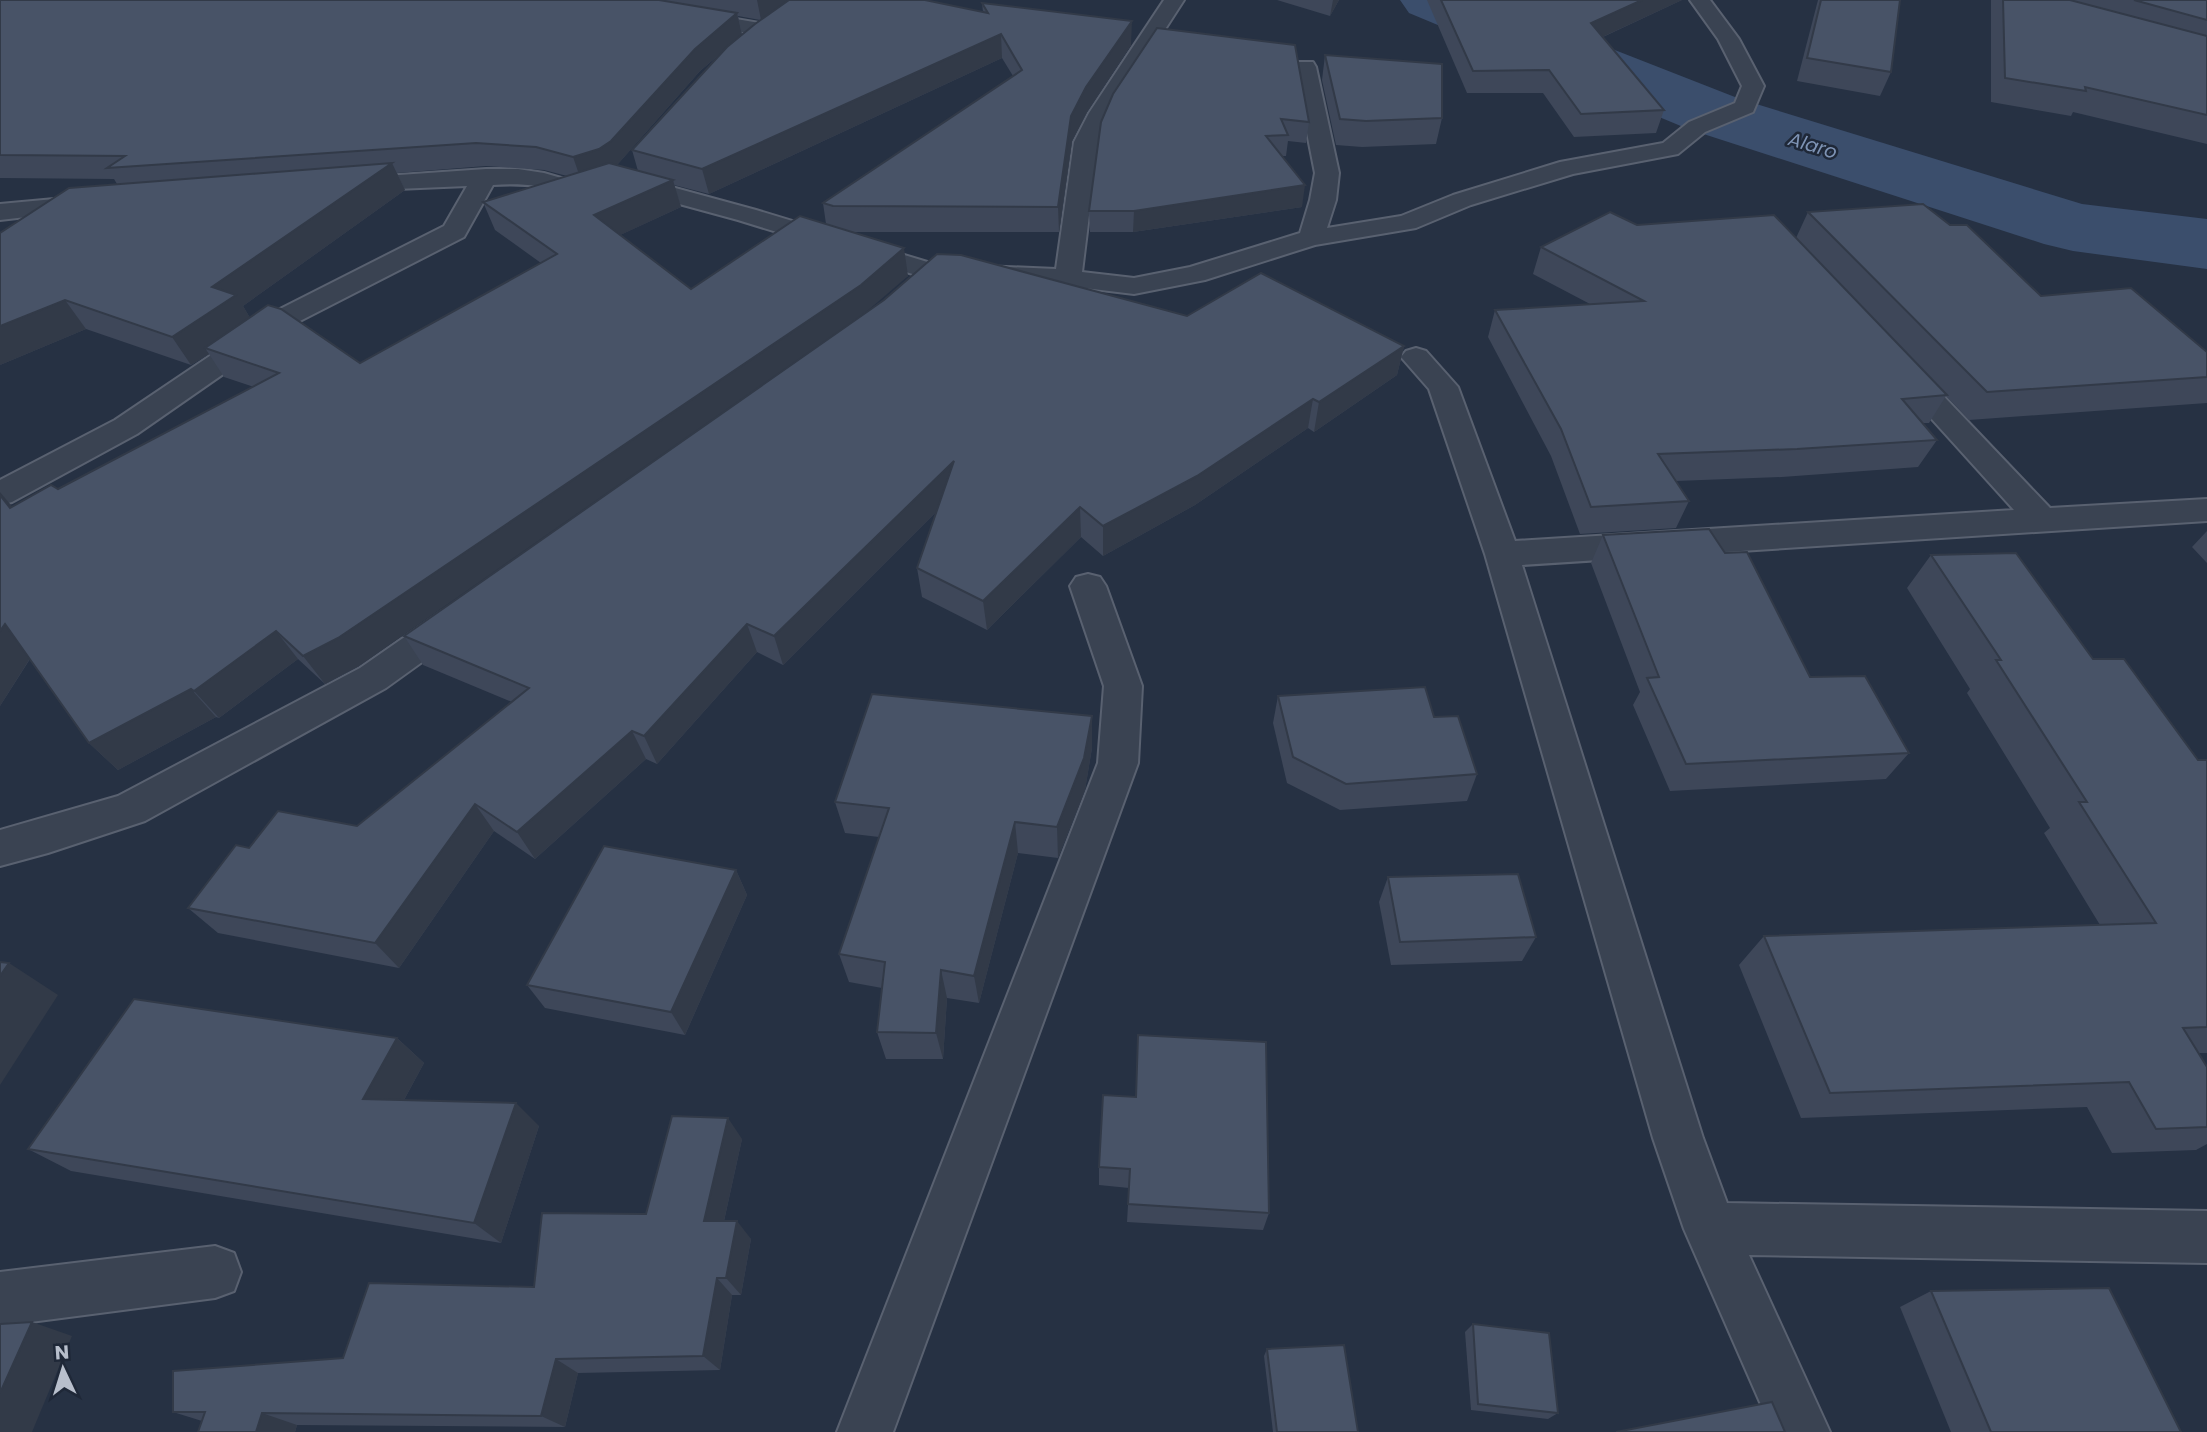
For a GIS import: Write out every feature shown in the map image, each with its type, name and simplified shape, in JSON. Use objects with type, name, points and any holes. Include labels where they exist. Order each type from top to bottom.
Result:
[{"type":"street","points":[[589,0],[766,30]]},
{"type":"street","points":[[1068,278],[1086,142],[1100,113],[1174,0]]},
{"type":"street","points":[[617,180],[747,215],[932,272],[1068,278],[1134,286],[1195,274],[1311,238],[1407,223],[1462,200],[1569,167],[1670,149],[1697,127],[1745,107],[1753,86],[1728,39],[1700,0]]},
{"type":"street","points":[[735,53],[787,16]]},
{"type":"street","points":[[1305,67],[1327,173],[1323,200],[1311,238]]},
{"type":"street","points":[[551,202],[617,180],[640,160]]},
{"type":"street","points":[[330,185],[486,176],[544,180],[583,192]]},
{"type":"street","points":[[0,494],[125,427],[288,316],[467,228],[462,213],[486,176]]},
{"type":"street","points":[[0,212],[114,202]]},
{"type":"street","points":[[904,297],[932,272]]},
{"type":"street","points":[[1883,349],[2041,519]]},
{"type":"street","points":[[1416,357],[1443,387],[1503,554],[1538,679],[1674,1125],[1710,1229],[1802,1432]]},
{"type":"street","points":[[1503,554],[1723,543],[2041,519],[2207,510]]},
{"type":"street","points":[[865,1432],[1118,763],[1123,686],[1088,586]]},
{"type":"street","points":[[0,848],[48,836],[131,809],[373,678],[483,600]]},
{"type":"street","points":[[1710,1229],[2207,1237]]},
{"type":"street","points":[[0,1299],[215,1272]]},
{"type":"building","points":[[0,0],[659,0],[737,13],[695,49],[611,141],[599,149],[573,157],[536,147],[476,143],[107,168],[125,156],[0,155]]},
{"type":"building","points":[[789,0],[925,0],[988,13],[982,3],[1132,21],[1086,87],[1071,116],[1058,207],[833,206],[823,203],[1022,70],[1001,34],[702,169],[632,150],[727,47]]},
{"type":"building","points":[[1441,0],[1642,0],[1591,23],[1664,110],[1581,114],[1549,70],[1473,71]]},
{"type":"building","points":[[1821,0],[1900,0],[1891,72],[1807,58]]},
{"type":"building","points":[[2003,0],[2070,0],[2207,36],[2207,115],[2085,87],[2086,91],[2005,78]]},
{"type":"building","points":[[2134,0],[2207,0],[2207,20]]},
{"type":"building","points":[[1157,28],[1295,45],[1309,122],[1281,119],[1288,135],[1266,136],[1305,185],[1134,211],[1089,211],[1101,122],[1113,94]]},
{"type":"building","points":[[1325,55],[1442,64],[1442,118],[1366,121],[1340,119]]},
{"type":"building","points":[[392,163],[212,287],[236,295],[172,337],[65,300],[0,326],[0,233],[69,188]]},
{"type":"building","points":[[609,163],[673,180],[594,215],[691,289],[800,216],[904,248],[861,285],[338,638],[303,656],[276,631],[194,691],[191,689],[89,743],[5,624],[0,631],[0,495],[10,508],[51,485],[58,489],[279,373],[205,348],[268,305],[281,309],[360,363],[557,254],[483,202]]},
{"type":"building","points":[[1923,204],[1950,225],[1967,225],[2041,296],[2131,288],[2207,352],[2207,377],[1987,392],[1808,212]]},
{"type":"building","points":[[1610,212],[1637,225],[1774,215],[1947,395],[1902,399],[1937,440],[1658,454],[1689,501],[1591,507],[1561,429],[1495,310],[1644,301],[1541,247]]},
{"type":"building","points":[[937,254],[961,255],[1187,316],[1261,273],[1404,346],[1319,402],[1313,399],[1197,476],[1103,526],[1080,507],[983,601],[917,568],[954,461],[774,636],[747,624],[644,736],[632,731],[517,832],[475,804],[375,943],[188,908],[236,845],[249,848],[278,811],[357,826],[529,688],[404,636],[884,300]]},
{"type":"building","points":[[1709,529],[1725,553],[1747,552],[1810,677],[1865,676],[1909,753],[1686,764],[1647,678],[1659,677],[1603,535]]},
{"type":"building","points":[[2016,553],[2093,659],[2124,659],[2198,760],[2207,760],[2207,1027],[2183,1028],[2207,1067],[2207,1127],[2156,1129],[2129,1082],[1830,1093],[1764,936],[2156,923],[2079,802],[2087,802],[1996,660],[2001,660],[1931,555]]},
{"type":"building","points":[[1425,687],[1434,717],[1458,716],[1477,774],[1346,784],[1293,757],[1278,696]]},
{"type":"building","points":[[872,694],[1092,716],[1084,758],[1057,827],[1015,822],[974,976],[941,970],[936,1033],[877,1032],[885,962],[839,954],[889,808],[835,802]]},
{"type":"building","points":[[604,846],[736,870],[671,1012],[527,985]]},
{"type":"building","points":[[1518,874],[1536,937],[1400,942],[1388,877]]},
{"type":"building","points":[[0,962],[9,963],[0,976]]},
{"type":"building","points":[[134,999],[397,1038],[363,1099],[516,1103],[474,1223],[28,1149]]},
{"type":"building","points":[[1138,1035],[1266,1042],[1269,1213],[1128,1204],[1130,1169],[1099,1167],[1103,1095],[1136,1097]]},
{"type":"building","points":[[672,1116],[728,1118],[704,1221],[737,1221],[726,1278],[717,1278],[703,1356],[556,1359],[541,1416],[262,1413],[256,1432],[198,1432],[205,1412],[173,1412],[173,1371],[343,1358],[369,1283],[534,1287],[542,1213],[646,1214]]},
{"type":"building","points":[[2109,1288],[2181,1432],[1991,1432],[1931,1291]]},
{"type":"building","points":[[32,1322],[0,1393],[0,1324]]},
{"type":"building","points":[[1473,1324],[1549,1333],[1558,1413],[1478,1404]]},
{"type":"building","points":[[1344,1345],[1358,1432],[1277,1432],[1267,1349]]},
{"type":"building","points":[[1772,1402],[1785,1432],[1616,1432]]},
{"type":"waterway","name":"Alaro","points":[[1431,0],[1714,114],[2073,227],[2207,244]]}]
